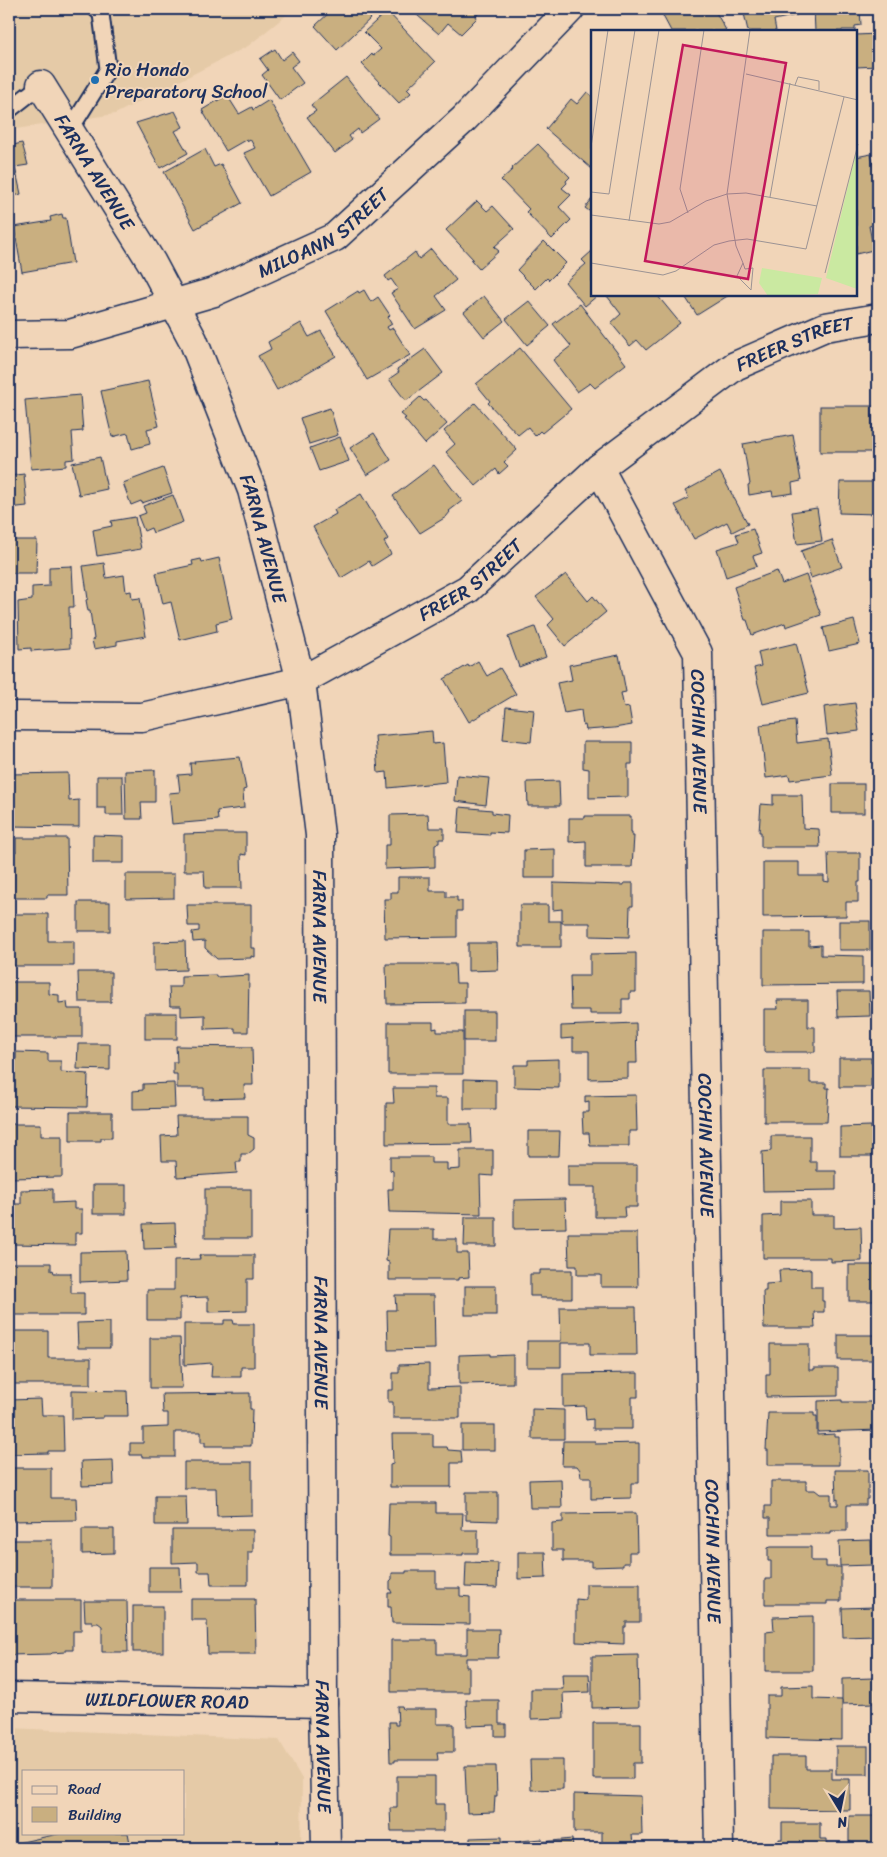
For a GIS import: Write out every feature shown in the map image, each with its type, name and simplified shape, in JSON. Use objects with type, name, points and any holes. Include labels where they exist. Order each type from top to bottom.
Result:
[{"type":"street","name":"MILOANN STREET","points":[[9,335],[70,334],[214,292],[335,237],[464,119],[570,9]]},
{"type":"street","name":"FARNA AVENUE","points":[[41,85],[152,263],[193,340],[252,490],[301,681],[320,835],[323,1703],[326,1848]]},
{"type":"street","name":"FREER STREET","points":[[9,716],[142,717],[301,681],[468,589],[599,468],[735,366],[825,327],[878,318]]},
{"type":"street","name":"COCHIN AVENUE","points":[[599,468],[698,653],[719,1848]]},
{"type":"street","name":"WILDFLOWER ROAD","points":[[9,1697],[323,1703]]},
{"type":"lane","points":[[70,130],[108,70],[102,14],[96,9]]},
{"type":"lane","points":[[9,110],[41,85]]},
{"type":"shaded area","name":"Rio Hondo Preparatory School","points":[[9,9],[294,9],[248,46],[115,114],[9,130]]},
{"type":"shaded area","points":[[9,1728],[279,1740],[302,1779],[301,1848],[9,1848]]},
{"type":"building","points":[[333,9],[363,9],[371,18],[337,50],[315,26]]},
{"type":"building","points":[[410,9],[482,9],[476,16],[477,18],[461,34],[448,23],[439,34]]},
{"type":"building","points":[[676,9],[714,9],[726,30],[670,30],[663,16]]},
{"type":"building","points":[[743,9],[796,9],[797,15],[774,20],[776,30],[748,30]]},
{"type":"building","points":[[814,9],[860,9],[861,25],[855,26],[855,30],[815,30]]},
{"type":"building","points":[[387,11],[435,62],[407,89],[411,93],[399,103],[362,64],[372,54],[373,56],[381,49],[364,32]]},
{"type":"building","points":[[878,34],[878,66],[857,67],[857,35]]},
{"type":"building","points":[[275,49],[282,60],[292,52],[299,61],[291,67],[303,83],[280,100],[262,75],[268,70],[260,59]]},
{"type":"building","points":[[346,77],[379,119],[360,133],[358,129],[349,136],[352,140],[335,153],[307,117],[316,111],[311,105]]},
{"type":"building","points":[[587,92],[591,95],[591,168],[546,129],[571,99],[577,104]]},
{"type":"building","points":[[227,95],[239,114],[252,107],[253,110],[269,100],[311,172],[269,196],[244,153],[255,148],[250,139],[226,151],[202,110]]},
{"type":"building","points":[[175,111],[183,127],[175,131],[188,153],[160,168],[136,123]]},
{"type":"building","points":[[22,143],[28,165],[15,167],[21,194],[14,196],[15,201],[9,202],[9,146]]},
{"type":"building","points":[[538,144],[570,177],[562,188],[571,195],[559,207],[571,220],[552,239],[526,212],[529,209],[501,180]]},
{"type":"building","points":[[205,149],[214,167],[221,164],[242,203],[195,229],[164,172]]},
{"type":"building","points":[[871,154],[877,181],[874,182],[878,201],[874,202],[878,224],[869,226],[872,241],[875,241],[877,249],[857,254],[857,157]]},
{"type":"building","points":[[591,200],[591,212],[585,208]]},
{"type":"building","points":[[477,201],[487,211],[493,206],[514,229],[494,247],[499,251],[479,269],[471,260],[473,259],[446,230]]},
{"type":"building","points":[[62,214],[63,218],[66,218],[73,263],[22,272],[14,227],[51,221],[50,217]]},
{"type":"building","points":[[544,241],[566,263],[549,280],[547,278],[536,289],[517,270]]},
{"type":"building","points":[[431,249],[456,280],[436,296],[446,310],[415,329],[391,293],[398,289],[391,279],[388,281],[385,276],[415,252],[419,259]]},
{"type":"building","points":[[591,252],[591,296],[597,296],[585,306],[565,282],[586,264],[582,260]]},
{"type":"building","points":[[364,290],[371,302],[378,297],[390,315],[388,317],[392,324],[387,327],[389,330],[393,328],[410,355],[367,380],[326,311],[358,291],[359,293]]},
{"type":"building","points":[[484,296],[504,321],[484,337],[464,312]]},
{"type":"building","points":[[607,296],[658,296],[680,323],[646,350],[637,340],[630,346],[611,323],[621,314]]},
{"type":"building","points":[[685,296],[727,296],[697,315]]},
{"type":"building","points":[[529,301],[550,326],[527,345],[506,319]]},
{"type":"building","points":[[580,304],[626,364],[595,388],[590,383],[577,392],[553,360],[571,346],[553,324]]},
{"type":"building","points":[[301,323],[309,337],[321,331],[336,356],[277,390],[258,356],[271,349],[268,342]]},
{"type":"building","points":[[520,348],[571,409],[542,433],[540,431],[535,436],[528,427],[518,435],[488,403],[490,401],[476,384]]},
{"type":"building","points":[[425,349],[443,373],[406,401],[389,379],[399,372],[397,369]]},
{"type":"building","points":[[148,381],[159,426],[147,429],[150,444],[132,449],[128,433],[112,437],[101,391]]},
{"type":"building","points":[[80,395],[83,431],[72,432],[74,459],[66,460],[66,466],[31,469],[25,400]]},
{"type":"building","points":[[420,397],[424,401],[426,400],[447,424],[425,444],[401,414]]},
{"type":"building","points":[[475,403],[517,450],[504,462],[508,466],[499,474],[496,469],[476,486],[446,452],[455,444],[444,431]]},
{"type":"building","points":[[820,406],[872,406],[872,452],[820,452]]},
{"type":"building","points":[[9,407],[11,445],[9,445]]},
{"type":"building","points":[[330,408],[338,435],[309,444],[300,418]]},
{"type":"building","points":[[374,433],[391,460],[367,475],[350,448]]},
{"type":"building","points":[[793,435],[801,481],[792,483],[793,493],[773,496],[772,491],[749,495],[748,485],[750,484],[743,444]]},
{"type":"building","points":[[340,437],[349,461],[319,471],[310,448]]},
{"type":"building","points":[[100,457],[107,489],[79,495],[72,463]]},
{"type":"building","points":[[434,465],[462,501],[449,511],[446,517],[420,533],[393,496]]},
{"type":"building","points":[[163,468],[172,493],[131,505],[123,483]]},
{"type":"building","points":[[720,472],[748,524],[732,532],[727,522],[694,539],[675,505],[689,498],[685,491]]},
{"type":"building","points":[[24,474],[27,506],[9,508],[9,476]]},
{"type":"building","points":[[840,482],[878,482],[878,514],[839,513]]},
{"type":"building","points":[[361,494],[388,539],[384,542],[391,554],[372,566],[369,561],[341,578],[313,527],[336,514],[334,510]]},
{"type":"building","points":[[173,495],[183,522],[153,533],[151,528],[144,531],[138,516],[146,513],[143,506]]},
{"type":"building","points":[[817,508],[822,541],[797,544],[792,512]]},
{"type":"building","points":[[135,517],[141,549],[97,556],[93,530],[112,526],[111,521]]},
{"type":"building","points":[[753,529],[762,553],[753,556],[757,566],[726,577],[717,549],[739,542],[736,534]]},
{"type":"building","points":[[9,540],[37,540],[36,573],[9,573]]},
{"type":"building","points":[[832,540],[842,567],[811,578],[801,551]]},
{"type":"building","points":[[219,558],[232,619],[216,623],[217,631],[180,640],[171,602],[163,604],[156,573],[193,565],[192,561],[201,559],[202,562]]},
{"type":"building","points":[[104,563],[106,578],[124,575],[126,592],[131,591],[132,599],[140,598],[146,636],[117,641],[117,645],[94,649],[83,566]]},
{"type":"building","points":[[72,566],[74,607],[69,607],[70,648],[31,651],[31,648],[19,649],[18,602],[32,600],[32,587],[49,586],[49,567]]},
{"type":"building","points":[[777,571],[782,584],[806,575],[821,615],[786,627],[785,623],[752,635],[734,587]]},
{"type":"building","points":[[566,574],[588,601],[593,596],[606,612],[565,646],[548,625],[554,619],[536,597]]},
{"type":"building","points":[[854,620],[860,644],[829,651],[823,628]]},
{"type":"building","points":[[535,627],[546,657],[519,667],[508,637]]},
{"type":"building","points":[[796,643],[809,693],[763,704],[754,668],[761,666],[758,652]]},
{"type":"building","points":[[619,655],[626,692],[621,693],[624,708],[629,707],[632,725],[586,730],[585,725],[583,726],[581,710],[564,713],[557,683],[572,680],[569,665]]},
{"type":"building","points":[[478,661],[487,676],[500,668],[516,694],[469,722],[444,679]]},
{"type":"building","points":[[855,703],[859,731],[827,735],[824,707]]},
{"type":"building","points":[[506,707],[534,710],[531,742],[503,739]]},
{"type":"building","points":[[795,721],[797,743],[828,739],[832,775],[790,780],[789,775],[766,778],[760,725]]},
{"type":"building","points":[[432,731],[433,744],[443,743],[446,782],[388,788],[387,772],[378,773],[375,736]]},
{"type":"building","points":[[583,742],[632,742],[632,764],[628,764],[628,797],[589,798],[589,769],[583,768]]},
{"type":"building","points":[[240,757],[246,789],[243,790],[244,808],[217,811],[218,820],[172,824],[169,793],[180,792],[178,775],[191,774],[190,763],[195,763],[194,761]]},
{"type":"building","points":[[155,770],[155,802],[141,802],[142,819],[126,819],[125,771]]},
{"type":"building","points":[[68,773],[69,801],[79,800],[79,827],[9,826],[9,774]]},
{"type":"building","points":[[457,775],[489,778],[486,805],[455,801]]},
{"type":"building","points":[[97,776],[122,776],[123,815],[106,815],[106,808],[97,808]]},
{"type":"building","points":[[559,781],[560,806],[528,806],[527,782]]},
{"type":"building","points":[[832,784],[864,784],[864,813],[832,813]]},
{"type":"building","points":[[773,795],[802,795],[803,828],[819,829],[820,847],[761,847],[761,832],[759,832],[761,804],[773,805]]},
{"type":"building","points":[[460,807],[492,810],[492,813],[508,815],[507,833],[490,832],[490,835],[458,833]]},
{"type":"building","points":[[428,814],[429,828],[444,828],[444,839],[439,839],[439,843],[435,844],[435,867],[385,869],[385,845],[390,845],[390,815]]},
{"type":"building","points":[[585,816],[631,816],[631,832],[632,836],[634,836],[632,867],[586,867],[586,841],[569,842],[569,818],[585,818]]},
{"type":"building","points":[[246,833],[246,855],[241,854],[242,888],[205,888],[204,871],[184,871],[184,834]]},
{"type":"building","points":[[93,835],[124,836],[124,863],[93,863]]},
{"type":"building","points":[[16,838],[67,838],[68,895],[47,895],[47,898],[9,898],[9,860],[12,860],[12,852],[16,852]]},
{"type":"building","points":[[555,849],[555,878],[524,878],[524,850]]},
{"type":"building","points":[[828,853],[860,853],[858,902],[846,902],[846,916],[763,917],[763,862],[799,862],[799,876],[824,876],[824,881],[829,882]]},
{"type":"building","points":[[126,874],[174,874],[174,898],[126,899]]},
{"type":"building","points":[[398,877],[430,877],[430,891],[446,891],[446,897],[457,897],[457,901],[462,901],[462,911],[457,911],[457,937],[385,938],[384,899],[391,899],[391,892],[398,892]]},
{"type":"building","points":[[553,883],[624,885],[624,883],[633,883],[633,906],[630,906],[629,937],[590,936],[590,923],[562,923],[562,909],[553,910]]},
{"type":"building","points":[[78,902],[110,902],[110,931],[78,931]]},
{"type":"building","points":[[187,905],[251,905],[251,948],[255,948],[255,957],[217,959],[205,948],[205,941],[193,942],[192,932],[199,931],[199,926],[188,926]]},
{"type":"building","points":[[520,905],[548,905],[548,921],[561,921],[561,947],[520,947]]},
{"type":"building","points":[[9,914],[48,914],[48,941],[74,941],[74,966],[9,966]]},
{"type":"building","points":[[839,921],[870,921],[870,950],[839,950]]},
{"type":"building","points":[[763,932],[809,932],[809,946],[821,945],[821,955],[863,956],[863,984],[763,985]]},
{"type":"building","points":[[185,941],[186,970],[154,971],[154,942]]},
{"type":"building","points":[[468,943],[497,943],[498,970],[468,971]]},
{"type":"building","points":[[636,953],[636,992],[630,992],[630,999],[622,999],[622,1014],[590,1014],[590,1010],[571,1010],[570,976],[590,976],[590,954]]},
{"type":"building","points":[[386,964],[455,964],[456,983],[465,983],[465,1003],[387,1004]]},
{"type":"building","points":[[78,972],[111,972],[111,1002],[79,1002]]},
{"type":"building","points":[[216,975],[216,977],[249,975],[248,1032],[235,1032],[235,1028],[205,1029],[205,1015],[181,1016],[181,1006],[170,1006],[169,987],[181,987],[181,976]]},
{"type":"building","points":[[9,982],[49,982],[49,994],[59,995],[59,1003],[67,1002],[68,1009],[82,1009],[82,1037],[9,1037]]},
{"type":"building","points":[[837,991],[869,991],[870,1016],[838,1017]]},
{"type":"building","points":[[777,1000],[808,1000],[808,1027],[815,1027],[815,1052],[764,1052],[764,1009],[778,1009]]},
{"type":"building","points":[[464,1011],[495,1011],[495,1041],[464,1041]]},
{"type":"building","points":[[145,1013],[177,1013],[177,1039],[145,1039]]},
{"type":"building","points":[[388,1022],[433,1022],[433,1029],[437,1028],[437,1032],[463,1032],[463,1074],[388,1074]]},
{"type":"building","points":[[636,1023],[637,1063],[628,1063],[628,1078],[589,1079],[589,1051],[573,1051],[573,1038],[561,1039],[561,1026]]},
{"type":"building","points":[[78,1044],[110,1044],[110,1070],[77,1069]]},
{"type":"building","points":[[176,1046],[252,1047],[253,1085],[244,1085],[245,1098],[204,1099],[204,1088],[177,1088],[177,1074],[173,1074],[173,1062],[177,1062]]},
{"type":"building","points":[[16,1052],[48,1053],[48,1061],[61,1061],[61,1072],[88,1074],[87,1107],[9,1106],[9,1061],[16,1061]]},
{"type":"building","points":[[839,1058],[871,1058],[871,1063],[878,1063],[878,1078],[871,1078],[871,1087],[839,1087]]},
{"type":"building","points":[[559,1059],[559,1088],[514,1087],[514,1065],[528,1065],[528,1060]]},
{"type":"building","points":[[764,1070],[810,1070],[810,1083],[826,1083],[826,1088],[829,1088],[827,1122],[764,1122]]},
{"type":"building","points":[[464,1079],[496,1080],[496,1109],[464,1109]]},
{"type":"building","points":[[174,1083],[175,1108],[133,1109],[133,1091],[143,1090],[143,1084]]},
{"type":"building","points":[[393,1088],[434,1088],[434,1098],[448,1098],[448,1124],[471,1124],[472,1143],[386,1144],[386,1103],[394,1103]]},
{"type":"building","points":[[636,1095],[637,1131],[629,1131],[629,1146],[590,1146],[589,1133],[583,1133],[582,1112],[589,1112],[589,1101],[585,1102],[585,1096]]},
{"type":"building","points":[[70,1112],[112,1112],[112,1138],[101,1138],[101,1141],[70,1141]]},
{"type":"building","points":[[176,1116],[248,1116],[248,1135],[254,1138],[254,1149],[248,1154],[241,1154],[241,1162],[236,1162],[237,1173],[177,1177],[176,1161],[162,1161],[161,1136],[177,1135]]},
{"type":"building","points":[[9,1124],[41,1124],[41,1136],[62,1136],[62,1177],[9,1178]]},
{"type":"building","points":[[871,1126],[871,1129],[878,1129],[878,1154],[872,1154],[872,1156],[840,1156],[840,1127]]},
{"type":"building","points":[[528,1131],[560,1131],[559,1156],[528,1156]]},
{"type":"building","points":[[771,1136],[810,1136],[810,1162],[817,1162],[817,1171],[836,1171],[836,1190],[763,1191],[762,1152],[771,1151]]},
{"type":"building","points":[[460,1150],[493,1150],[493,1176],[480,1175],[481,1214],[389,1212],[388,1189],[393,1189],[393,1171],[390,1170],[390,1157],[431,1157],[431,1163],[447,1163],[447,1170],[460,1169]]},
{"type":"building","points":[[568,1165],[637,1165],[637,1207],[624,1207],[625,1217],[595,1217],[595,1187],[568,1187]]},
{"type":"building","points":[[93,1185],[126,1185],[126,1214],[93,1214]]},
{"type":"building","points":[[53,1189],[53,1203],[74,1202],[74,1209],[82,1209],[82,1233],[75,1233],[75,1245],[9,1244],[9,1204],[21,1204],[21,1190]]},
{"type":"building","points":[[205,1189],[251,1189],[251,1238],[205,1238]]},
{"type":"building","points":[[565,1199],[566,1228],[514,1229],[514,1200]]},
{"type":"building","points":[[780,1201],[811,1201],[811,1215],[834,1215],[834,1228],[861,1227],[862,1261],[831,1262],[831,1258],[763,1258],[763,1216],[780,1215]]},
{"type":"building","points":[[465,1217],[496,1217],[496,1246],[464,1246]]},
{"type":"building","points":[[175,1223],[176,1248],[144,1249],[143,1224]]},
{"type":"building","points":[[388,1229],[434,1229],[434,1239],[457,1239],[457,1253],[468,1253],[469,1277],[458,1278],[458,1280],[389,1280],[389,1262],[386,1261]]},
{"type":"building","points":[[568,1233],[637,1233],[638,1287],[601,1287],[601,1275],[577,1275],[577,1266],[569,1266]]},
{"type":"building","points":[[126,1251],[127,1280],[80,1282],[80,1252]]},
{"type":"building","points":[[199,1255],[254,1255],[254,1279],[247,1279],[247,1311],[208,1312],[208,1297],[180,1298],[180,1320],[147,1320],[147,1290],[174,1290],[174,1260],[200,1259]]},
{"type":"building","points":[[9,1263],[51,1263],[51,1271],[53,1270],[54,1273],[71,1273],[71,1293],[84,1293],[84,1315],[9,1315]]},
{"type":"building","points":[[849,1265],[878,1265],[878,1301],[849,1301]]},
{"type":"building","points":[[811,1269],[811,1287],[822,1287],[822,1301],[824,1301],[824,1312],[814,1312],[815,1328],[764,1328],[763,1291],[766,1291],[766,1284],[780,1283],[779,1270]]},
{"type":"building","points":[[540,1270],[572,1270],[572,1298],[540,1298],[540,1296],[530,1296],[530,1274],[540,1274]]},
{"type":"building","points":[[465,1286],[496,1286],[496,1315],[465,1315]]},
{"type":"building","points":[[395,1295],[434,1295],[435,1349],[388,1350],[387,1310],[396,1310]]},
{"type":"building","points":[[560,1307],[636,1307],[637,1355],[590,1355],[590,1343],[561,1343],[561,1367],[527,1367],[527,1341],[561,1341]]},
{"type":"building","points":[[224,1320],[233,1320],[234,1324],[254,1324],[254,1367],[241,1367],[241,1377],[211,1377],[212,1363],[184,1365],[184,1324],[224,1324]]},
{"type":"building","points":[[110,1322],[110,1348],[78,1348],[77,1323]]},
{"type":"building","points":[[9,1329],[13,1329],[13,1331],[48,1331],[48,1358],[91,1358],[91,1384],[9,1384]]},
{"type":"building","points":[[838,1335],[878,1335],[878,1360],[838,1360]]},
{"type":"building","points":[[150,1338],[180,1338],[182,1388],[150,1388]]},
{"type":"building","points":[[770,1344],[809,1344],[809,1370],[814,1370],[814,1368],[838,1368],[838,1396],[766,1397],[766,1374],[770,1374]]},
{"type":"building","points":[[490,1354],[490,1356],[513,1355],[513,1383],[459,1384],[459,1355]]},
{"type":"building","points":[[429,1364],[429,1388],[460,1387],[460,1418],[393,1418],[393,1402],[388,1402],[388,1390],[393,1390],[393,1373],[399,1373],[399,1365]]},
{"type":"building","points":[[638,1373],[638,1397],[632,1397],[632,1429],[593,1429],[593,1419],[586,1420],[585,1406],[563,1407],[563,1374]]},
{"type":"building","points":[[72,1390],[127,1391],[128,1416],[72,1419]]},
{"type":"building","points":[[250,1393],[250,1409],[252,1409],[251,1446],[205,1446],[205,1442],[201,1442],[201,1432],[175,1432],[175,1457],[130,1455],[130,1443],[143,1443],[143,1428],[168,1427],[168,1413],[163,1413],[162,1394]]},
{"type":"building","points":[[41,1399],[42,1415],[63,1415],[64,1451],[9,1454],[9,1400]]},
{"type":"building","points":[[842,1400],[842,1402],[878,1402],[878,1430],[818,1432],[818,1401]]},
{"type":"building","points":[[532,1409],[564,1410],[564,1439],[532,1439]]},
{"type":"building","points":[[768,1413],[814,1413],[814,1416],[817,1416],[817,1435],[835,1434],[835,1437],[839,1437],[839,1465],[768,1465],[768,1450],[766,1450]]},
{"type":"building","points":[[462,1425],[495,1425],[495,1450],[462,1450]]},
{"type":"building","points":[[392,1434],[433,1434],[433,1447],[447,1447],[448,1450],[461,1451],[462,1463],[451,1463],[451,1487],[390,1487],[390,1465],[393,1464]]},
{"type":"building","points":[[563,1441],[595,1441],[595,1444],[639,1443],[639,1483],[631,1483],[631,1498],[591,1499],[591,1477],[581,1477],[577,1466],[562,1466]]},
{"type":"building","points":[[113,1460],[114,1485],[82,1486],[81,1461]]},
{"type":"building","points":[[184,1462],[252,1462],[252,1515],[217,1516],[216,1488],[184,1488]]},
{"type":"building","points":[[12,1468],[51,1468],[51,1498],[76,1498],[77,1520],[9,1521],[9,1483],[12,1483]]},
{"type":"building","points":[[835,1470],[868,1470],[868,1499],[866,1499],[866,1505],[847,1505],[847,1531],[831,1531],[831,1534],[770,1534],[770,1518],[765,1518],[765,1506],[771,1506],[771,1481],[806,1481],[806,1490],[815,1490],[820,1494],[831,1494],[831,1505],[838,1505],[838,1499],[836,1500]]},
{"type":"building","points":[[561,1479],[562,1508],[530,1508],[529,1480]]},
{"type":"building","points":[[466,1492],[498,1492],[498,1521],[466,1520]]},
{"type":"building","points":[[155,1496],[186,1496],[187,1525],[155,1525]]},
{"type":"building","points":[[389,1503],[436,1503],[436,1513],[463,1513],[462,1530],[478,1530],[478,1553],[463,1553],[463,1555],[390,1555],[390,1537],[388,1536]]},
{"type":"building","points":[[636,1513],[637,1552],[629,1552],[629,1563],[623,1563],[623,1566],[591,1567],[591,1561],[563,1561],[563,1550],[552,1550],[552,1523],[563,1522],[563,1514]]},
{"type":"building","points":[[82,1529],[114,1529],[114,1553],[82,1554]]},
{"type":"building","points":[[172,1530],[253,1530],[253,1552],[248,1552],[248,1585],[211,1585],[210,1572],[198,1572],[198,1562],[172,1563]]},
{"type":"building","points":[[9,1540],[52,1540],[52,1587],[9,1587]]},
{"type":"building","points":[[871,1540],[872,1565],[840,1566],[839,1541]]},
{"type":"building","points":[[811,1547],[811,1561],[826,1561],[826,1567],[841,1567],[841,1601],[827,1601],[827,1604],[765,1604],[765,1579],[771,1579],[771,1561],[768,1561],[768,1548]]},
{"type":"building","points":[[518,1552],[545,1552],[546,1578],[518,1579]]},
{"type":"building","points":[[466,1562],[498,1563],[497,1588],[465,1587]]},
{"type":"building","points":[[149,1567],[180,1567],[181,1592],[149,1592]]},
{"type":"building","points":[[406,1571],[436,1571],[436,1588],[460,1588],[460,1596],[470,1597],[470,1624],[392,1623],[391,1607],[388,1607],[388,1593],[392,1593],[390,1581],[392,1573],[406,1573]]},
{"type":"building","points":[[586,1584],[640,1584],[640,1622],[626,1622],[626,1627],[624,1627],[624,1644],[576,1642],[576,1599],[586,1600]]},
{"type":"building","points":[[191,1599],[255,1599],[256,1654],[208,1654],[207,1620],[191,1620]]},
{"type":"building","points":[[9,1600],[81,1600],[81,1631],[73,1631],[73,1650],[51,1654],[9,1655]]},
{"type":"building","points":[[84,1601],[127,1601],[128,1652],[102,1652],[102,1626],[98,1623],[92,1623],[92,1621],[85,1621]]},
{"type":"building","points":[[133,1606],[163,1606],[163,1652],[133,1652]]},
{"type":"building","points":[[875,1607],[875,1636],[843,1637],[842,1608]]},
{"type":"building","points":[[813,1616],[813,1671],[766,1671],[766,1632],[774,1631],[773,1617]]},
{"type":"building","points":[[467,1629],[499,1629],[498,1658],[466,1658],[466,1667],[469,1667],[469,1692],[391,1692],[391,1640],[437,1640],[437,1654],[467,1654]]},
{"type":"building","points":[[638,1655],[639,1707],[592,1708],[592,1656]]},
{"type":"building","points":[[562,1674],[589,1674],[590,1692],[563,1693],[564,1718],[531,1719],[531,1689],[563,1689]]},
{"type":"building","points":[[874,1678],[874,1703],[842,1704],[842,1679]]},
{"type":"building","points":[[813,1686],[813,1699],[842,1700],[842,1740],[767,1738],[767,1696],[781,1696],[781,1687]]},
{"type":"building","points":[[466,1700],[499,1700],[499,1724],[506,1724],[506,1736],[495,1736],[495,1725],[467,1726]]},
{"type":"building","points":[[397,1706],[402,1706],[403,1709],[437,1709],[437,1724],[454,1724],[454,1752],[437,1752],[438,1760],[395,1760],[395,1762],[390,1762],[389,1722],[395,1722],[395,1725],[398,1725]]},
{"type":"building","points":[[593,1723],[641,1723],[641,1763],[633,1763],[633,1779],[593,1779]]},
{"type":"building","points":[[836,1746],[868,1746],[868,1774],[836,1774]]},
{"type":"building","points":[[771,1756],[806,1756],[806,1769],[832,1769],[832,1779],[850,1779],[850,1810],[771,1809]]},
{"type":"building","points":[[530,1760],[563,1760],[563,1789],[531,1790]]},
{"type":"building","points":[[465,1766],[496,1766],[497,1796],[495,1796],[494,1812],[467,1813]]},
{"type":"building","points":[[397,1776],[435,1776],[435,1804],[444,1804],[444,1831],[391,1831],[390,1808],[397,1808]]},
{"type":"building","points":[[574,1794],[641,1796],[642,1835],[632,1835],[633,1845],[602,1846],[602,1832],[574,1832]]},
{"type":"building","points":[[849,1816],[878,1816],[878,1848],[851,1848],[851,1842],[849,1842]]},
{"type":"building","points":[[782,1823],[820,1823],[820,1839],[827,1839],[827,1848],[779,1848],[779,1839],[782,1839]]},
{"type":"building","points":[[58,1834],[128,1834],[131,1848],[9,1848],[9,1845]]},
{"type":"building","points":[[502,1837],[502,1848],[470,1848],[470,1838]]},
{"type":"building","points":[[542,1839],[542,1842],[572,1839],[573,1848],[521,1848],[520,1841]]},
{"type":"place","name":"Rio Hondo Preparatory School","points":[[95,80]]}]
